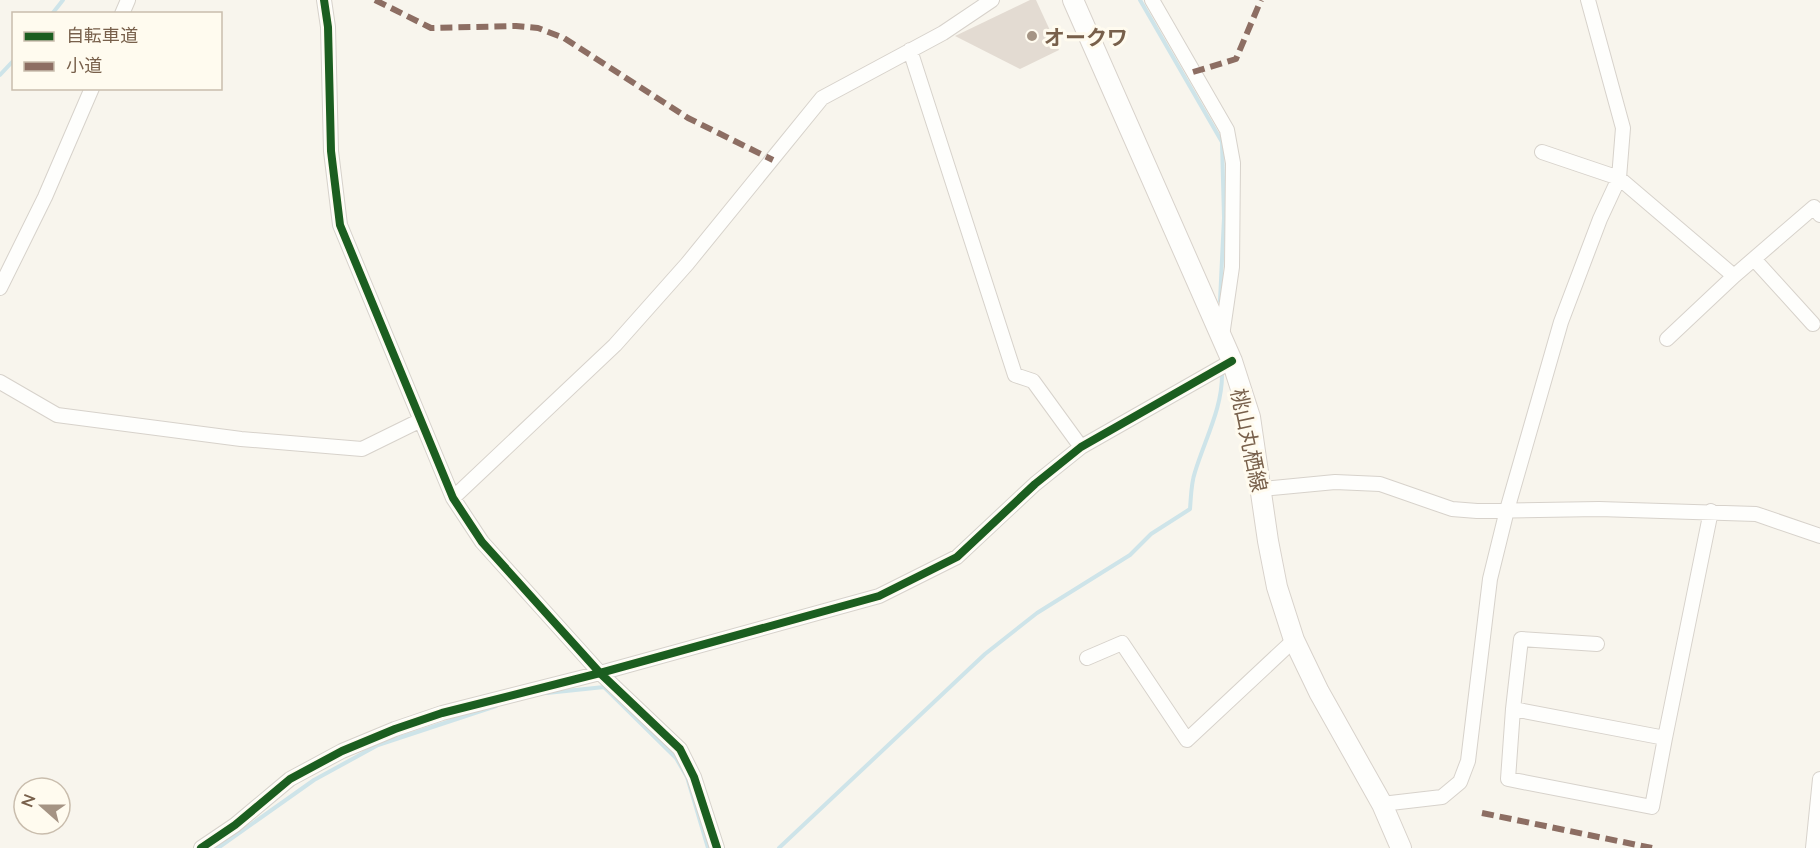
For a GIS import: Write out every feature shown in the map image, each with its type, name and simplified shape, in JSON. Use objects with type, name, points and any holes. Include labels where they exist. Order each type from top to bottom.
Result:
[{"type":"main road","name":"桃山丸栖線","points":[[1073,0],[1232,361],[1250,417],[1277,587],[1294,639],[1319,692],[1382,804],[1401,848]]},
{"type":"street","points":[[324,0],[328,27],[331,151],[340,225],[419,421],[453,498],[482,542],[600,673],[681,749],[694,777],[717,848]]},
{"type":"street","points":[[453,498],[615,345],[687,264],[822,98],[943,33],[992,0]]},
{"type":"street","points":[[1152,0],[1227,130],[1233,164],[1232,267],[1221,338]]},
{"type":"street","points":[[1382,804],[1442,796],[1460,782],[1468,760],[1490,579],[1507,510],[1562,322],[1600,219],[1619,178],[1623,128],[1588,0]]},
{"type":"street","points":[[910,50],[1015,375],[1033,381],[1081,447]]},
{"type":"street","points":[[0,288],[45,197],[91,90]]},
{"type":"street","points":[[1542,152],[1619,178],[1734,276]]},
{"type":"street","points":[[1667,339],[1754,258],[1814,207],[1820,215]]},
{"type":"street","points":[[1754,258],[1813,324]]},
{"type":"street","points":[[201,848],[235,825],[290,779],[342,751],[442,713],[600,673],[879,596],[957,557],[1035,484],[1081,447],[1232,361]]},
{"type":"street","points":[[0,382],[57,416],[241,439],[362,449],[419,421]]},
{"type":"street","points":[[1262,489],[1335,482],[1380,484],[1452,509],[1711,511],[1756,514],[1820,536]]},
{"type":"street","points":[[1597,644],[1521,639],[1508,779],[1652,807],[1711,511]]},
{"type":"street","points":[[1086,658],[1122,643],[1186,740],[1294,639]]},
{"type":"street","points":[[1513,709],[1665,738]]},
{"type":"street","points":[[1813,848],[1820,779]]},
{"type":"building","points":[[1030,0],[1036,0],[1059,50],[1020,69],[955,36]]},
{"type":"waterway","points":[[54,12],[63,0]]},
{"type":"waterway","points":[[1140,0],[1222,142],[1224,218],[1220,301]]},
{"type":"waterway","points":[[0,75],[12,62]]},
{"type":"waterway","points":[[779,848],[985,654],[1037,613],[1130,555],[1151,534],[1190,509],[1194,476],[1220,398],[1222,372]]},
{"type":"waterway","points":[[547,693],[604,687],[676,758],[687,777],[708,848]]},
{"type":"waterway","points":[[218,848],[314,780],[378,745],[496,706]]},
{"type":"marked path","points":[[375,0],[431,28],[516,26],[538,28],[564,38],[688,118],[773,160]]},
{"type":"marked path","points":[[1193,72],[1236,59],[1261,0]]},
{"type":"marked path","points":[[1482,813],[1652,848]]},
{"type":"cycle path","points":[[324,0],[328,27],[331,151],[340,225],[453,498],[482,542],[600,673],[680,749],[694,777],[717,848]]},
{"type":"cycle path","points":[[201,848],[235,825],[290,779],[342,751],[395,729],[442,713],[600,673],[879,596],[957,557],[1035,484],[1081,447],[1232,361]]},
{"type":"place","name":"オークワ","points":[[1032,36]]}]
